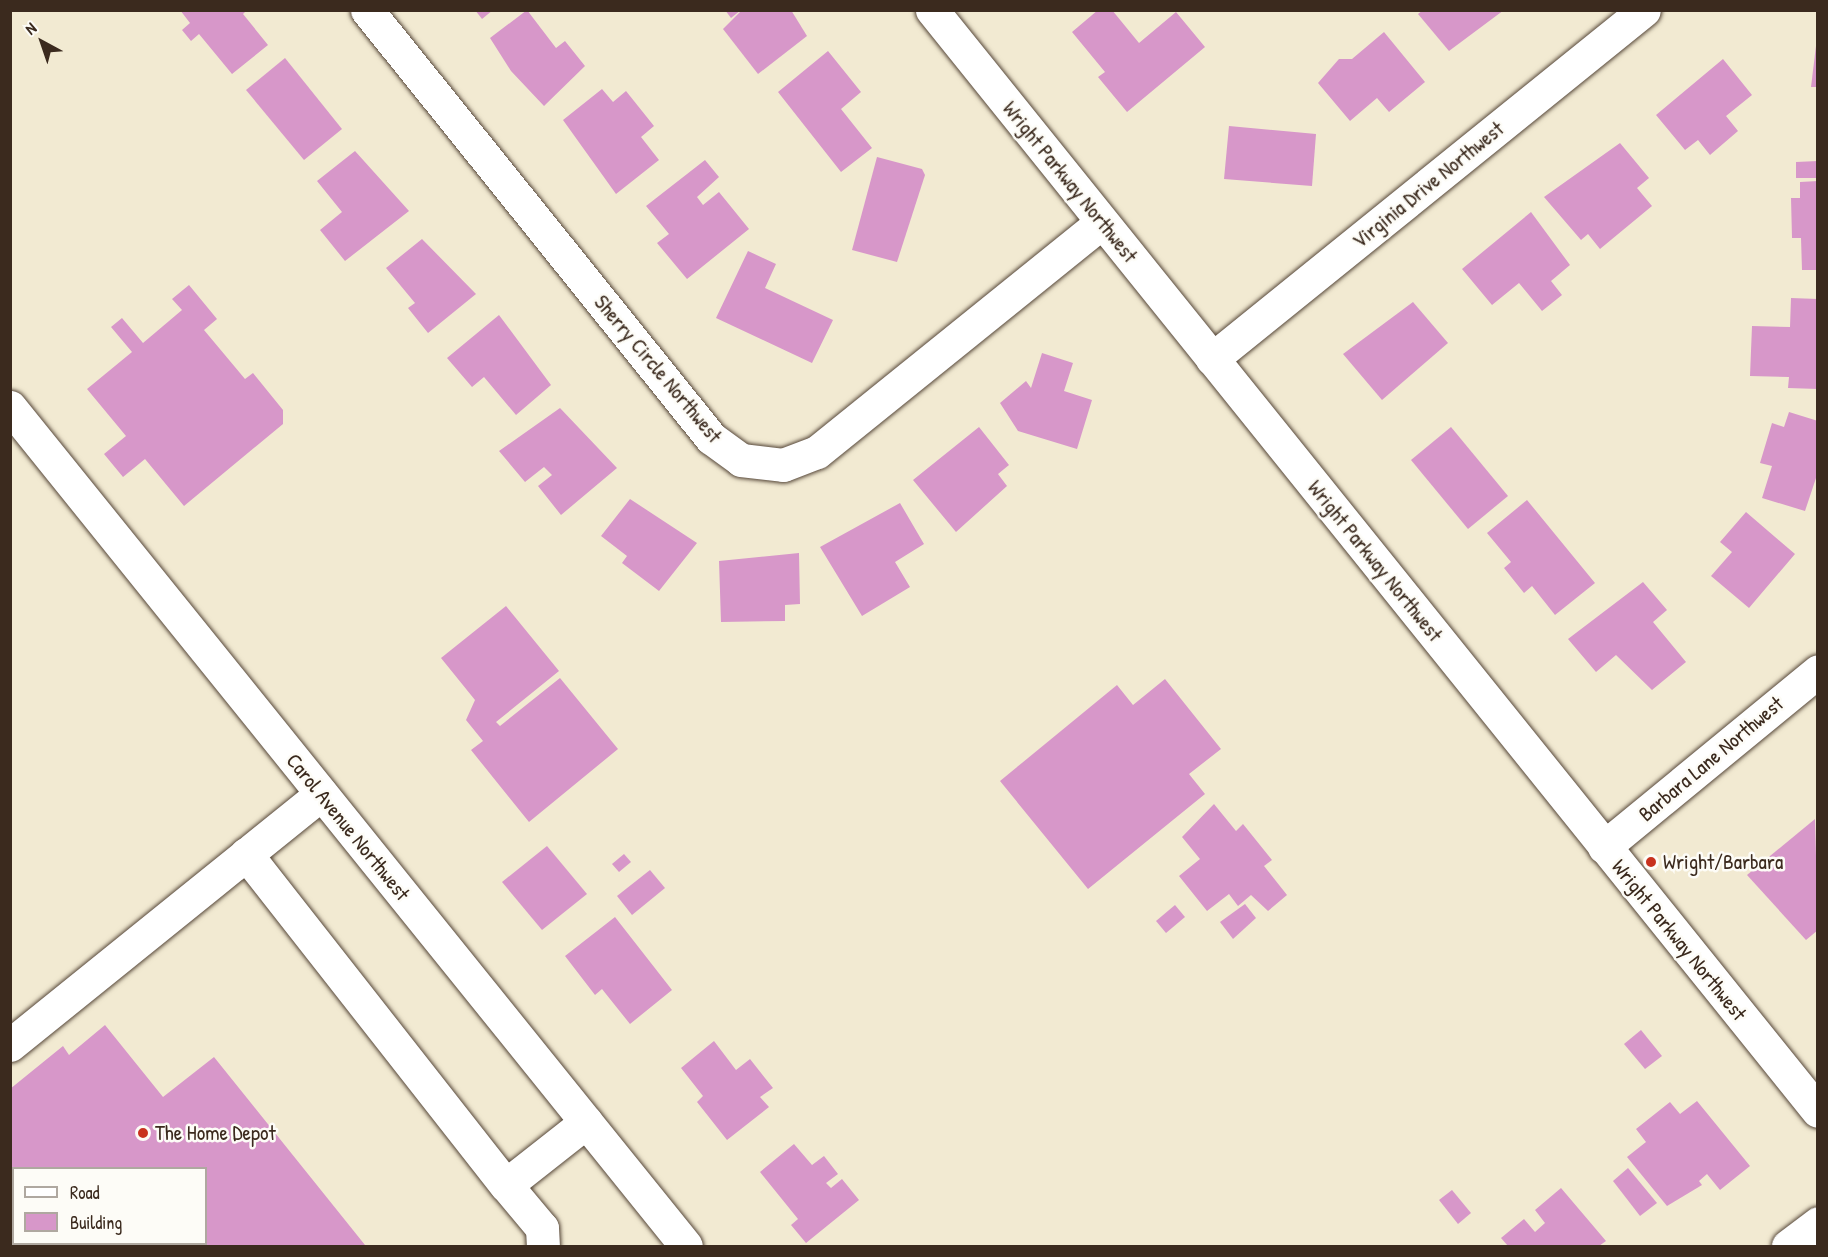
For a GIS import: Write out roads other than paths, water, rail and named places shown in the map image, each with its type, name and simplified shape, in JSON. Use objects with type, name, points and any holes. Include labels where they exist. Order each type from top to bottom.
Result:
[{"type":"street","name":"Sherry Circle Northwest","points":[[367,10],[711,438],[741,459],[783,465],[817,452],[1102,222]]},
{"type":"street","name":"Wright Parkway Northwest","points":[[932,10],[1818,1111]]},
{"type":"street","name":"Virginia Drive Northwest","points":[[1212,359],[1644,10]]},
{"type":"street","name":"Carol Avenue Northwest","points":[[10,407],[686,1246]]},
{"type":"street","name":"Barbara Lane Northwest","points":[[1604,847],[1818,671]]},
{"type":"street","points":[[10,1045],[321,794]]},
{"type":"street","points":[[246,854],[542,1228],[543,1246]]},
{"type":"street","points":[[506,1185],[586,1122]]},
{"type":"street","points":[[1788,1246],[1818,1223]]},
{"type":"place","name":"Wright/Barbara","points":[[1651,862]]},
{"type":"place","name":"The Home Depot","points":[[143,1133]]}]
